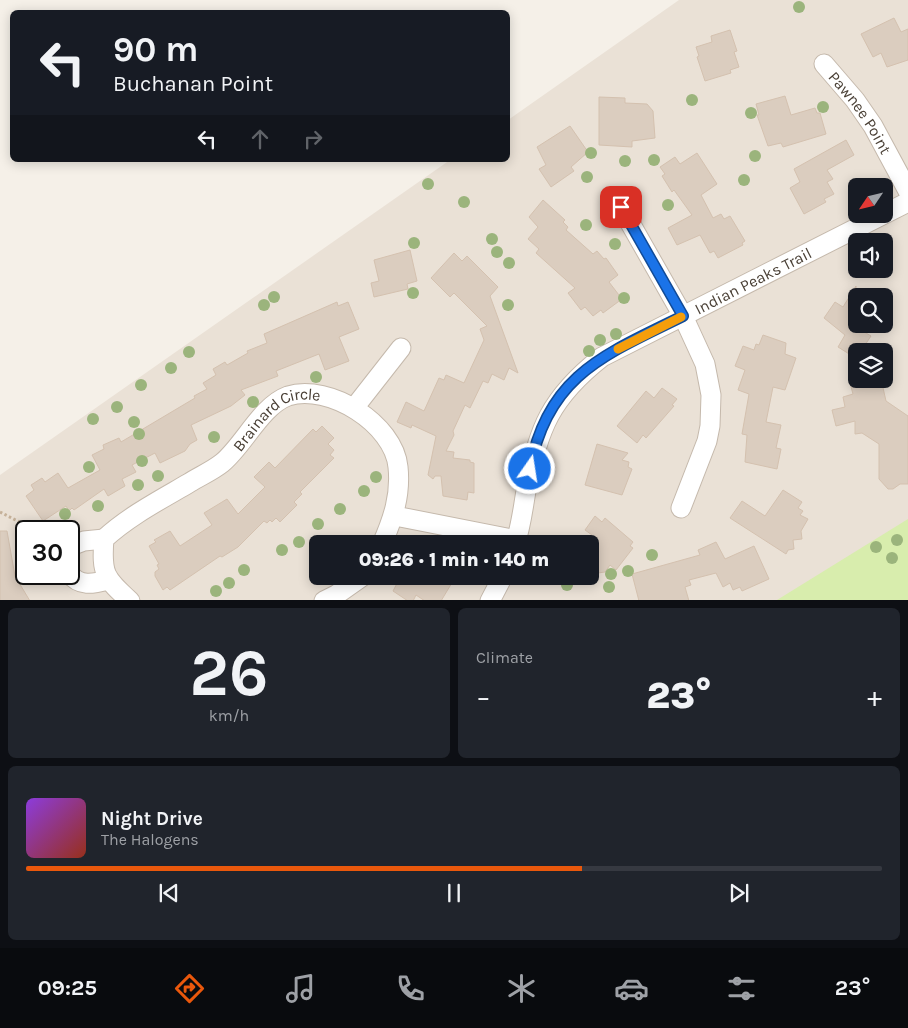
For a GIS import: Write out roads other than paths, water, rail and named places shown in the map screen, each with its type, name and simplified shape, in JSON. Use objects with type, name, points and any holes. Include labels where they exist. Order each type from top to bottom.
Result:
[{"type":"street","name":"Pawnee Point","points":[[824,64],[855,100],[908,191]]},
{"type":"street","name":"Indian Peaks Trail","points":[[517,535],[533,452],[544,424],[559,398],[578,375],[602,357],[908,202]]},
{"type":"street","points":[[621,207],[683,316],[705,364],[711,395],[710,426],[707,441],[681,508]]},
{"type":"street","points":[[354,408],[401,348]]},
{"type":"street","name":"Brainard Circle","points":[[104,539],[122,523],[221,464],[240,445],[270,407],[287,397],[308,393],[328,396],[354,408],[391,444],[398,465],[394,516],[386,535]]},
{"type":"street","points":[[394,516],[483,535]]},
{"type":"street","points":[[80,543],[104,539],[102,560],[108,580],[130,600]]},
{"type":"street","points":[[80,582],[91,585],[108,580]]},
{"type":"street","points":[[324,600],[336,596],[351,585]]},
{"type":"street","points":[[490,600],[498,585]]}]
